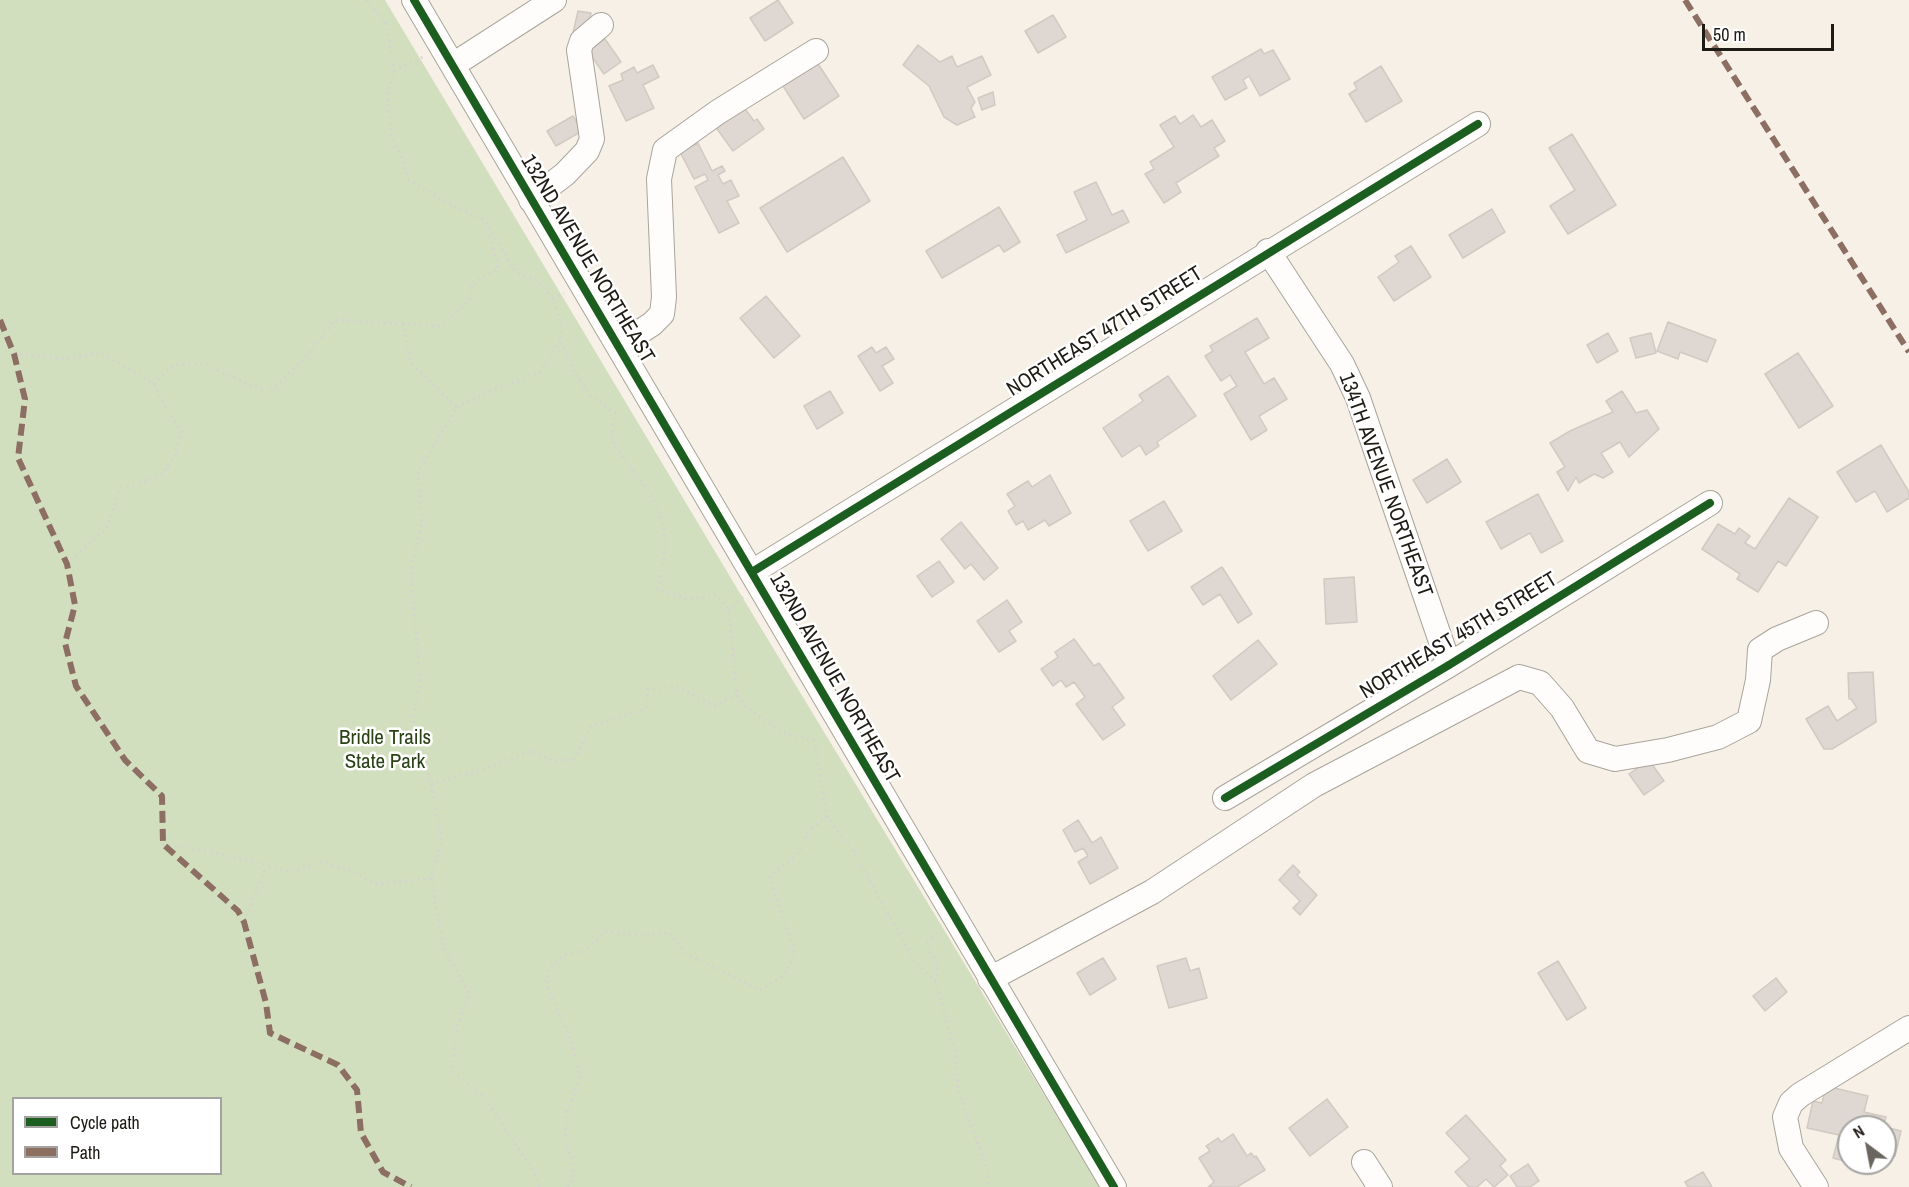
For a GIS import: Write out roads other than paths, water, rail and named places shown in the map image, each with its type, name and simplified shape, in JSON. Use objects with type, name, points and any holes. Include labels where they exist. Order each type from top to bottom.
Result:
[{"type":"street","name":"132ND AVENUE NORTHEAST","points":[[414,0],[1114,1187]]},
{"type":"street","points":[[448,56],[554,0]]},
{"type":"street","points":[[531,200],[565,174],[587,151],[592,139],[579,50],[582,41],[601,25]]},
{"type":"street","points":[[618,346],[652,324],[662,314],[664,297],[659,179],[666,150],[718,112],[816,51]]},
{"type":"street","name":"NORTHEAST 47TH STREET","points":[[752,572],[1268,251],[1478,124]]},
{"type":"street","name":"134TH AVENUE NORTHEAST","points":[[1268,251],[1342,364],[1358,398],[1449,665]]},
{"type":"street","name":"NORTHEAST 45TH STREET","points":[[1225,798],[1449,665],[1710,503]]},
{"type":"street","points":[[990,979],[1152,892],[1314,785],[1519,677],[1540,683],[1562,708],[1588,751],[1615,759],[1668,750],[1718,737],[1749,721],[1758,680],[1760,650],[1777,639],[1816,623]]},
{"type":"street","points":[[1816,1187],[1791,1148],[1785,1117],[1791,1103],[1800,1095],[1909,1028]]},
{"type":"street","points":[[1364,1162],[1380,1187]]},
{"type":"park label","name":"Bridle Trails State Park","points":[[385,750]]}]
